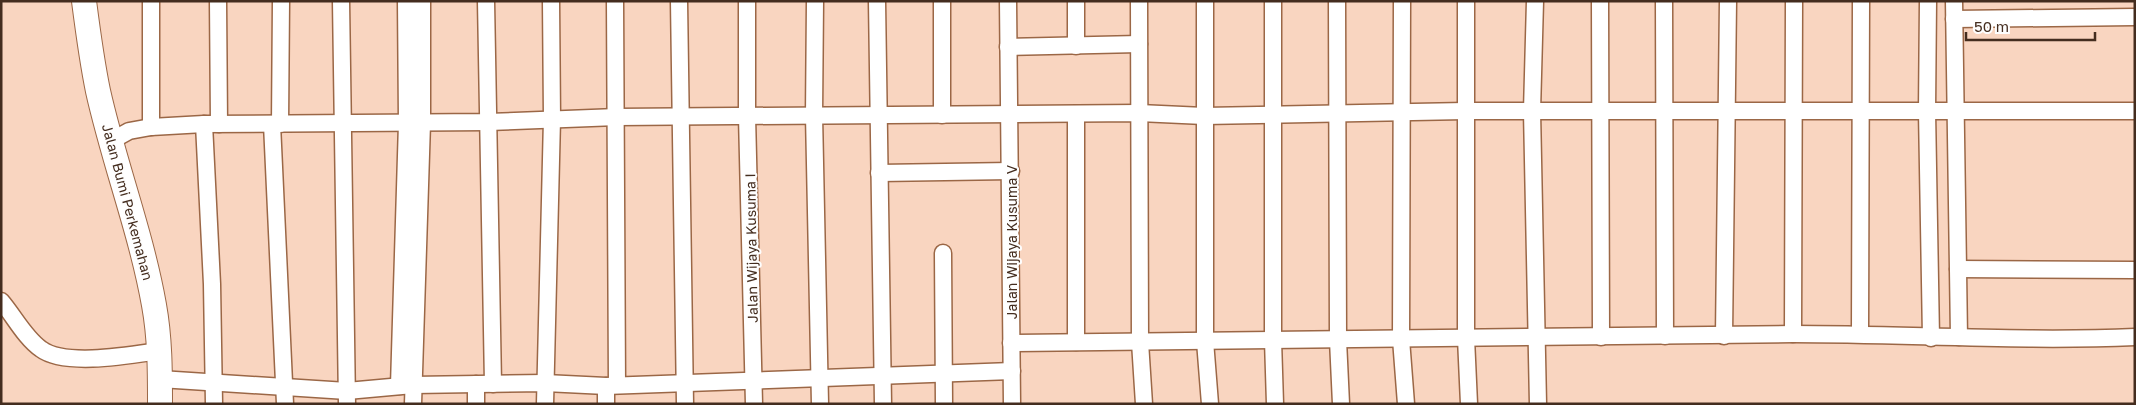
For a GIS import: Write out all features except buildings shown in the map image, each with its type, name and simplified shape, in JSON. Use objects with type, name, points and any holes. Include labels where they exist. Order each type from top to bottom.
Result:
[{"type":"street","name":"Jalan Bumi Perkemahan","points":[[84,1],[89,45],[98,93],[145,262],[154,306],[159,351],[160,404]]},
{"type":"street","points":[[151,1],[151,127]]},
{"type":"street","points":[[214,404],[211,124],[218,1]]},
{"type":"street","points":[[281,1],[276,124],[285,404]]},
{"type":"street","points":[[341,1],[347,397]]},
{"type":"street","points":[[406,1],[415,123]]},
{"type":"street","points":[[413,404],[406,386],[415,123],[422,1]]},
{"type":"street","points":[[486,1],[493,384]]},
{"type":"street","points":[[545,404],[552,119],[551,1]]},
{"type":"street","points":[[606,404],[612,386],[617,117],[615,1]]},
{"type":"street","points":[[679,1],[685,404]]},
{"type":"street","name":"Jalan Wijaya Kusuma I","points":[[748,1],[747,116],[754,404]]},
{"type":"street","points":[[815,1],[814,115],[820,404]]},
{"type":"street","points":[[878,1],[883,404]]},
{"type":"street","points":[[942,1],[942,114]]},
{"type":"street","name":"Jalan Wijaya Kusuma V","points":[[1008,1],[1012,404]]},
{"type":"street","points":[[1076,1],[1076,46]]},
{"type":"street","points":[[1139,1],[1140,342],[1144,404]]},
{"type":"street","points":[[1205,1],[1205,341],[1210,404]]},
{"type":"street","points":[[1273,1],[1273,340],[1275,404]]},
{"type":"street","points":[[1337,1],[1338,340],[1341,404]]},
{"type":"street","points":[[1402,1],[1400,112],[1402,339],[1406,404]]},
{"type":"street","points":[[1466,1],[1466,338],[1469,404]]},
{"type":"street","points":[[1534,1],[1532,111],[1538,404]]},
{"type":"street","points":[[1600,1],[1601,337]]},
{"type":"street","points":[[1664,1],[1665,336]]},
{"type":"street","points":[[1724,336],[1728,1]]},
{"type":"street","points":[[1794,1],[1794,334]]},
{"type":"street","points":[[1860,334],[1859,110],[1861,1]]},
{"type":"street","points":[[1928,1],[1927,110],[1931,338]]},
{"type":"street","points":[[1954,1],[1959,337]]},
{"type":"street","points":[[1954,19],[2135,17]]},
{"type":"street","points":[[1008,47],[1139,44]]},
{"type":"street","points":[[111,140],[129,131],[151,127],[211,124],[488,122],[617,117],[879,114],[1076,115],[1139,113],[1204,116],[1465,111],[2135,111]]},
{"type":"street","points":[[1076,115],[1076,342]]},
{"type":"street","points":[[879,174],[1011,171]]},
{"type":"street","points":[[943,252],[944,404]]},
{"type":"street","points":[[1958,269],[2135,270]]},
{"type":"street","points":[[1,301],[37,345],[51,355],[101,359],[159,351]]},
{"type":"street","points":[[1011,343],[1794,334],[1860,334],[1931,338],[2093,339],[2135,337]]},
{"type":"street","points":[[160,379],[285,387],[347,397],[406,386],[545,383],[612,386],[1012,371]]},
{"type":"street","points":[[476,384],[476,404]]}]
